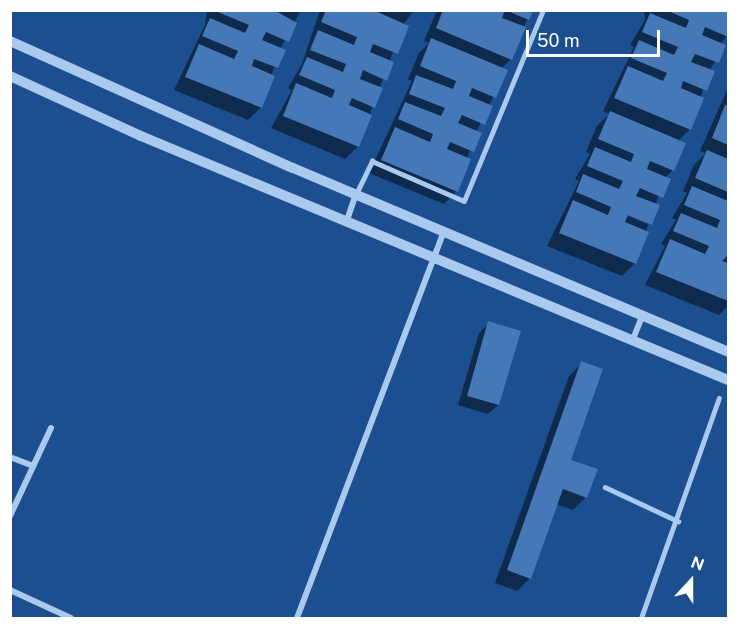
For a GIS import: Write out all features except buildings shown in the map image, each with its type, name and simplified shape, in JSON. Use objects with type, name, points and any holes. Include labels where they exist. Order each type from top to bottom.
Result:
[{"type":"street","points":[[10,41],[356,194],[729,351]]},
{"type":"street","points":[[10,76],[435,260],[729,380]]},
{"type":"street","points":[[346,220],[356,194]]},
{"type":"street","points":[[297,618],[435,260],[444,231]]},
{"type":"street","points":[[633,339],[643,314]]},
{"type":"street","points":[[10,516],[51,429]]},
{"type":"street","points":[[10,457],[33,466]]},
{"type":"street","points":[[10,590],[71,618]]},
{"type":"lane","points":[[356,194],[372,161],[464,201],[543,10]]},
{"type":"lane","points":[[641,618],[678,520],[719,398]]},
{"type":"lane","points":[[605,487],[678,520]]}]
